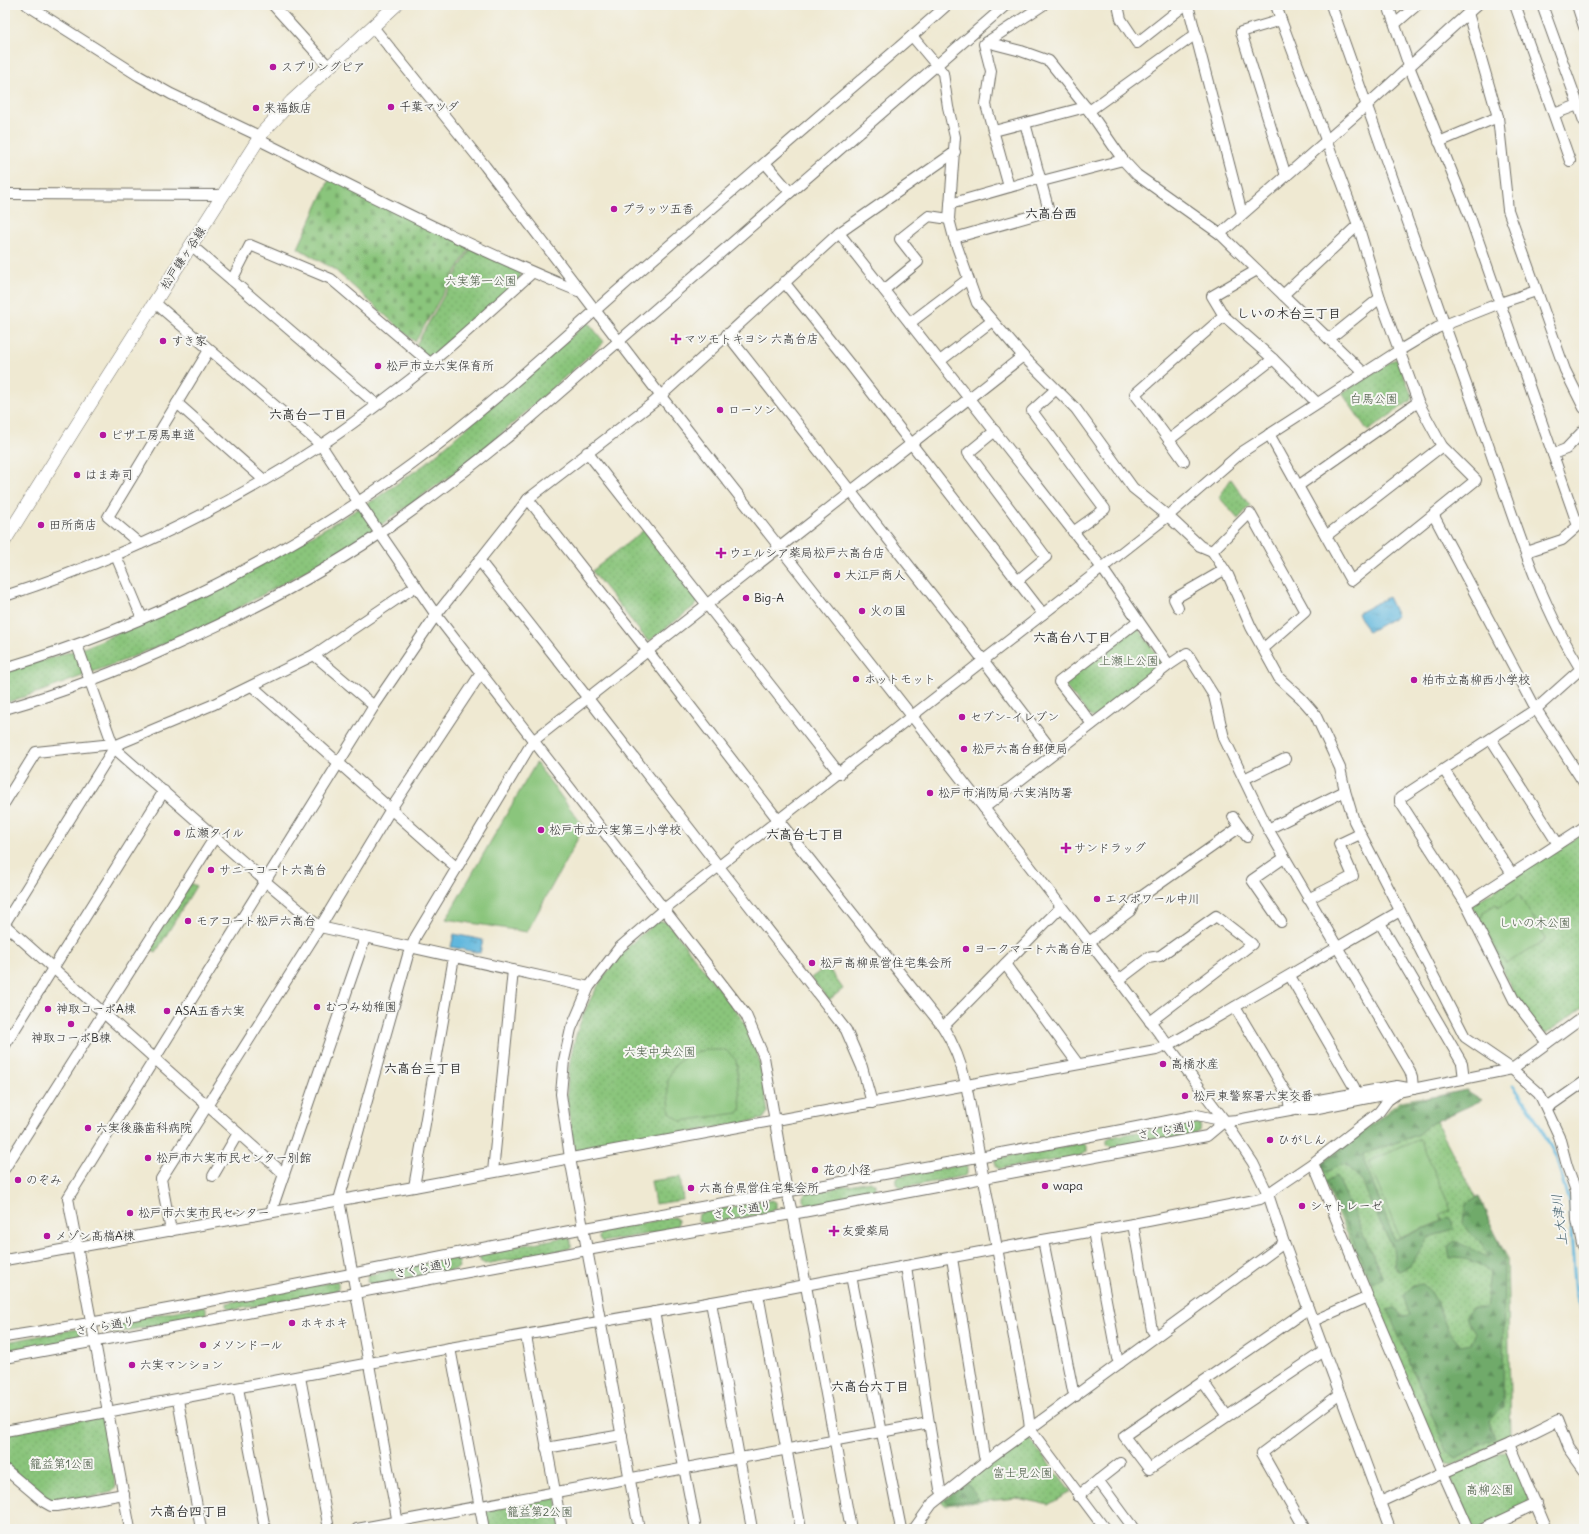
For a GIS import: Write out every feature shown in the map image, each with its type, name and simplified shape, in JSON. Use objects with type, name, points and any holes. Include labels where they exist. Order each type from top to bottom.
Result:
[{"type":"main road","name":"松戸鎌ヶ谷線","points":[[5,540],[154,302],[259,139],[274,119],[394,6]]},
{"type":"street","points":[[27,5],[139,76],[172,94],[255,134],[259,139],[354,188],[532,273],[580,291]]},
{"type":"street","points":[[273,5],[329,67]]},
{"type":"street","points":[[5,709],[90,681],[154,655],[252,610],[321,571],[380,534],[472,466],[619,342],[1006,5]]},
{"type":"street","points":[[1009,187],[986,105],[991,71],[984,44],[1043,5]]},
{"type":"street","points":[[1118,5],[1121,19],[1137,43],[1187,5],[1196,34],[1242,214]]},
{"type":"street","points":[[1269,434],[1350,581],[1434,516],[1476,480],[1442,446],[1418,402],[1380,298],[1358,224],[1276,5]]},
{"type":"street","points":[[1331,5],[1526,552],[1560,635],[1583,670],[1536,709],[1400,798],[1400,802],[1466,904],[1514,1000],[1547,1043]]},
{"type":"street","points":[[1388,5],[1409,66],[1470,217],[1578,526],[1562,540],[1526,552]]},
{"type":"street","points":[[1395,24],[1417,5]]},
{"type":"street","points":[[1220,234],[1367,105],[1477,5]]},
{"type":"street","points":[[1515,5],[1570,161]]},
{"type":"street","points":[[1542,5],[1584,121]]},
{"type":"street","points":[[1577,5],[1584,26]]},
{"type":"street","points":[[5,668],[77,645],[170,606],[294,542],[358,502],[410,466],[457,429],[595,311],[912,36],[943,7]]},
{"type":"street","points":[[1468,13],[1498,117],[1508,210],[1565,370],[1584,408]]},
{"type":"street","points":[[1281,20],[1241,32],[1286,176]]},
{"type":"street","points":[[373,27],[485,166],[660,395],[1090,942],[1225,1121],[1253,1163],[1268,1194],[1308,1309],[1390,1529]]},
{"type":"street","points":[[976,32],[986,43],[1021,51],[1049,61],[1088,109],[1123,160],[1140,177],[1220,234],[1364,373]]},
{"type":"street","points":[[994,131],[1088,109],[1196,34]]},
{"type":"street","points":[[912,36],[943,73],[948,107],[955,137],[949,219],[954,238],[977,303],[1023,356],[1055,390],[1076,409],[1134,488],[1168,516],[1200,546],[1212,551],[1236,590],[1251,627],[1264,648],[1279,678],[1301,698],[1315,714],[1340,768],[1344,792],[1360,834],[1465,1037],[1512,1069],[1539,1093],[1559,1136],[1567,1166],[1576,1191],[1577,1220],[1584,1248]]},
{"type":"street","points":[[1554,114],[1578,105]]},
{"type":"street","points":[[1439,142],[1498,117]]},
{"type":"street","points":[[954,238],[1049,210],[1025,124]]},
{"type":"street","points":[[130,1529],[68,1198],[374,706],[436,615],[528,499],[660,395],[839,233],[955,152]]},
{"type":"street","points":[[950,204],[1009,187],[1123,160]]},
{"type":"street","points":[[765,163],[790,192]]},
{"type":"street","points":[[5,194],[223,195]]},
{"type":"street","points":[[884,290],[918,262],[900,240],[929,216],[949,219]]},
{"type":"street","points":[[1283,295],[1358,224]]},
{"type":"street","points":[[839,233],[1102,568],[1168,665]]},
{"type":"street","points":[[191,245],[376,404]]},
{"type":"street","points":[[232,280],[250,245],[324,276],[331,279],[430,363]]},
{"type":"street","points":[[1257,270],[1212,296],[1224,316],[1272,359],[1317,403]]},
{"type":"street","points":[[5,596],[40,585],[116,556],[180,526],[264,480],[321,445],[403,386],[532,273]]},
{"type":"street","points":[[910,323],[968,279]]},
{"type":"street","points":[[784,282],[912,444],[1043,614]]},
{"type":"street","points":[[639,1529],[570,1158],[561,1094],[564,1060],[571,1029],[589,987],[620,948],[664,910],[840,774],[1168,516],[1242,452],[1400,350],[1444,324],[1536,290]]},
{"type":"street","points":[[1328,338],[1380,298]]},
{"type":"street","points":[[154,302],[321,445],[358,502],[436,615],[746,1015],[764,1057],[776,1120],[787,1192],[794,1221],[851,1529]]},
{"type":"street","points":[[1184,461],[1135,394],[1224,316]]},
{"type":"street","points":[[940,361],[992,321]]},
{"type":"street","points":[[727,334],[984,661],[1054,753]]},
{"type":"street","points":[[140,544],[108,517],[210,350]]},
{"type":"street","points":[[398,1525],[339,1200],[408,955],[416,936],[533,740],[1023,356]]},
{"type":"street","points":[[1169,440],[1272,359]]},
{"type":"street","points":[[1055,390],[1032,411],[1105,509],[1074,532]]},
{"type":"street","points":[[1298,486],[1418,402]]},
{"type":"street","points":[[177,403],[264,480]]},
{"type":"street","points":[[1553,454],[1566,449],[1584,430]]},
{"type":"street","points":[[995,431],[968,453],[1046,557],[1017,581]]},
{"type":"street","points":[[1326,536],[1442,446]]},
{"type":"street","points":[[587,452],[840,774]]},
{"type":"street","points":[[528,499],[648,650],[779,821],[943,1027],[954,1044],[966,1084],[1030,1429],[1078,1496],[1105,1529]]},
{"type":"street","points":[[1212,551],[1250,513],[1305,612],[1264,648]]},
{"type":"street","points":[[1434,516],[1536,709],[1584,783]]},
{"type":"street","points":[[116,556],[142,618]]},
{"type":"street","points":[[479,560],[846,1030],[862,1068],[872,1103]]},
{"type":"street","points":[[1178,607],[1174,599],[1224,570]]},
{"type":"street","points":[[5,802],[36,752],[114,746],[206,708],[314,655],[416,586]]},
{"type":"street","points":[[1092,724],[1059,682],[1138,621]]},
{"type":"street","points":[[77,645],[114,746],[265,881],[320,927],[589,987]]},
{"type":"street","points":[[984,808],[1168,665],[1188,653],[1214,696],[1224,738],[1268,829],[1410,1071],[1413,1089]]},
{"type":"street","points":[[314,655],[374,706]]},
{"type":"street","points":[[171,1231],[162,1178],[320,927],[391,809],[481,673]]},
{"type":"street","points":[[252,686],[456,868]]},
{"type":"street","points":[[1491,739],[1558,844]]},
{"type":"street","points":[[114,746],[5,924],[284,1174]]},
{"type":"street","points":[[1244,779],[1285,759]]},
{"type":"street","points":[[1444,770],[1512,874]]},
{"type":"street","points":[[5,1045],[164,791]]},
{"type":"street","points":[[1268,829],[1344,792]]},
{"type":"street","points":[[1233,817],[1247,837]]},
{"type":"street","points":[[1090,942],[1130,911],[1135,901],[1240,827]]},
{"type":"street","points":[[1466,904],[1584,827]]},
{"type":"street","points":[[1308,899],[1353,876],[1339,844],[1360,834]]},
{"type":"street","points":[[5,1168],[215,837]]},
{"type":"street","points":[[1281,922],[1252,880],[1284,858]]},
{"type":"street","points":[[943,1027],[1061,907]]},
{"type":"street","points":[[5,1260],[414,1187],[1156,1050],[1169,1045],[1400,911]]},
{"type":"street","points":[[1119,980],[1148,958],[1160,956],[1216,916],[1252,944],[1150,1022]]},
{"type":"street","points":[[1380,923],[1462,1063],[1464,1079]]},
{"type":"street","points":[[271,1212],[365,938]]},
{"type":"street","points":[[414,1187],[454,957]]},
{"type":"street","points":[[1005,964],[1078,1064]]},
{"type":"street","points":[[493,1172],[513,970]]},
{"type":"street","points":[[1290,976],[1354,1088],[1354,1094]]},
{"type":"street","points":[[1235,1007],[1288,1096],[1292,1109]]},
{"type":"street","points":[[1225,1121],[1292,1109],[1313,1109],[1512,1069],[1584,1016]]},
{"type":"street","points":[[1547,1108],[1584,1082]]},
{"type":"street","points":[[1292,1109],[1312,1101],[1397,1086],[1413,1089]]},
{"type":"street","points":[[5,1431],[178,1400],[450,1348],[526,1336],[997,1250],[1256,1200],[1268,1194],[1313,1163],[1380,1112],[1388,1100],[1398,1093]]},
{"type":"street","points":[[1375,1097],[1380,1102],[1380,1112]]},
{"type":"street","name":"さくら通り","points":[[5,1337],[91,1324],[584,1228],[980,1157],[1197,1114],[1225,1121]]},
{"type":"street","name":"さくら通り","points":[[5,1358],[587,1250],[792,1214],[1207,1136],[1225,1121]]},
{"type":"street","points":[[213,1176],[238,1134]]},
{"type":"street","points":[[1313,1163],[1368,1297],[1468,1529]]},
{"type":"street","points":[[1132,1224],[1152,1330],[1156,1335]]},
{"type":"street","points":[[1093,1231],[1120,1363]]},
{"type":"street","points":[[1043,1240],[1073,1391],[1076,1396]]},
{"type":"street","points":[[914,1529],[932,1504],[943,1494],[1156,1335],[1284,1243]]},
{"type":"street","points":[[952,1258],[984,1456],[987,1460]]},
{"type":"street","points":[[906,1266],[929,1423],[940,1489],[943,1494]]},
{"type":"street","points":[[851,1276],[900,1529]]},
{"type":"street","points":[[758,1294],[801,1529]]},
{"type":"street","points":[[1313,1321],[1368,1297]]},
{"type":"street","points":[[711,1302],[752,1529]]},
{"type":"street","points":[[1308,1309],[1124,1436],[1149,1470],[1324,1351]]},
{"type":"street","points":[[654,1312],[696,1529]]},
{"type":"street","points":[[526,1336],[562,1529]]},
{"type":"street","points":[[450,1348],[484,1529]]},
{"type":"street","points":[[300,1377],[329,1529]]},
{"type":"street","points":[[1203,1382],[1227,1416]]},
{"type":"street","points":[[238,1388],[265,1529]]},
{"type":"street","points":[[1305,1529],[1262,1453],[1340,1394]]},
{"type":"street","points":[[178,1400],[201,1529]]},
{"type":"street","points":[[1380,1502],[1510,1444],[1558,1420],[1569,1448],[1584,1469]]},
{"type":"street","points":[[356,1529],[398,1525],[479,1506],[929,1423]]},
{"type":"street","points":[[546,1448],[622,1435]]},
{"type":"street","points":[[1510,1444],[1546,1529]]},
{"type":"street","points":[[1078,1496],[1120,1463]]},
{"type":"street","points":[[5,1470],[51,1506],[124,1494]]},
{"type":"street","points":[[1098,1480],[1134,1529]]},
{"type":"street","points":[[1482,1529],[1536,1504]]},
{"type":"green space","points":[[330,178],[470,247],[415,342],[335,270],[298,248]]},
{"type":"green space","name":"六実第一公園","points":[[471,248],[520,272],[519,280],[433,355],[426,356],[416,345]]},
{"type":"green space","points":[[588,322],[604,342],[471,461],[381,525],[318,564],[204,627],[125,660],[5,703],[5,672],[86,647],[154,617],[263,564],[372,501],[424,465]]},
{"type":"green space","name":"白馬公園","points":[[1395,359],[1398,360],[1412,396],[1410,401],[1368,431],[1342,393]]},
{"type":"green space","points":[[1231,479],[1250,506],[1238,519],[1219,497]]},
{"type":"green space","points":[[644,530],[698,598],[697,604],[651,640],[647,640],[592,571]]},
{"type":"green space","name":"上瀬上公園","points":[[1133,627],[1139,629],[1161,661],[1160,667],[1095,717],[1091,717],[1065,686],[1066,680]]},
{"type":"green space","points":[[536,763],[584,827],[527,932],[446,919]]},
{"type":"green space","name":"しいの木公園","points":[[1584,833],[1584,1006],[1547,1033],[1542,1032],[1516,997],[1472,907],[1473,904]]},
{"type":"green space","points":[[190,883],[196,886],[156,952],[149,948]]},
{"type":"green space","points":[[1519,895],[1546,939],[1506,964],[1478,919],[1483,916],[1482,913],[1496,904],[1498,908]]},
{"type":"green space","name":"六実中央公園","points":[[658,921],[667,922],[743,1020],[754,1042],[759,1059],[768,1112],[763,1119],[579,1152],[574,1148],[567,1100],[568,1072],[577,1033],[584,1013],[603,977],[633,942]]},
{"type":"green space","points":[[827,966],[843,989],[829,1000],[811,978]]},
{"type":"green space","points":[[704,1050],[726,1050],[736,1060],[741,1109],[738,1113],[681,1121],[670,1113],[668,1081],[670,1074],[681,1060]]},
{"type":"green space","points":[[1466,1090],[1482,1100],[1430,1124],[1417,1135],[1364,1154],[1364,1161],[1395,1241],[1449,1217],[1452,1222],[1453,1230],[1429,1237],[1410,1266],[1399,1271],[1395,1267],[1393,1248],[1363,1183],[1350,1168],[1343,1164],[1326,1172],[1322,1170],[1323,1164],[1402,1103]]},
{"type":"green space","points":[[1423,1097],[1507,1256],[1511,1439],[1452,1466],[1443,1464],[1319,1169],[1321,1162],[1401,1101]]},
{"type":"green space","points":[[1195,1121],[1200,1124],[1199,1131],[1192,1135],[1112,1148],[1107,1144],[1107,1139],[1111,1137]]},
{"type":"green space","points":[[1420,1139],[1451,1210],[1440,1214],[1442,1220],[1400,1238],[1368,1162]]},
{"type":"green space","points":[[1083,1143],[1087,1146],[1087,1152],[1079,1156],[999,1169],[995,1166],[995,1160],[998,1158]]},
{"type":"green space","points":[[962,1165],[967,1167],[967,1174],[964,1176],[901,1188],[896,1184],[896,1179],[900,1176]]},
{"type":"green space","points":[[1337,1176],[1383,1278],[1372,1283],[1326,1181]]},
{"type":"green space","points":[[680,1177],[683,1200],[655,1204],[651,1181]]},
{"type":"green space","points":[[870,1181],[875,1184],[875,1190],[867,1194],[808,1205],[803,1201],[803,1196],[807,1193]]},
{"type":"green space","points":[[1479,1197],[1504,1254],[1503,1407],[1499,1409],[1489,1421],[1495,1438],[1456,1458],[1447,1452],[1388,1310],[1395,1308],[1402,1316],[1410,1315],[1403,1296],[1407,1291],[1417,1285],[1423,1284],[1431,1292],[1437,1303],[1448,1331],[1461,1346],[1470,1344],[1475,1332],[1466,1316],[1472,1309],[1485,1309],[1490,1273],[1472,1261],[1450,1258],[1448,1246],[1455,1241],[1489,1258],[1482,1244],[1473,1237],[1464,1224],[1466,1204]]},
{"type":"green space","points":[[772,1200],[776,1202],[776,1209],[768,1213],[704,1224],[698,1221],[699,1214],[703,1212]]},
{"type":"green space","points":[[674,1217],[678,1220],[678,1227],[670,1230],[602,1242],[599,1238],[600,1232],[606,1230]]},
{"type":"green space","points":[[566,1237],[571,1240],[571,1247],[568,1249],[485,1264],[480,1261],[480,1254],[485,1252]]},
{"type":"green space","points":[[455,1258],[459,1261],[459,1267],[457,1269],[371,1285],[367,1281],[368,1275]]},
{"type":"green space","points":[[337,1281],[338,1289],[331,1293],[231,1310],[227,1306],[227,1303]]},
{"type":"green space","points":[[204,1306],[206,1307],[206,1314],[204,1316],[115,1333],[111,1333],[108,1329],[109,1323]]},
{"type":"green space","points":[[77,1329],[80,1335],[77,1340],[12,1352],[8,1352],[5,1349],[6,1342]]},
{"type":"green space","name":"籠益第1公園","points":[[100,1417],[105,1421],[116,1487],[112,1492],[57,1506],[5,1469],[5,1432]]},
{"type":"green space","name":"富士見公園","points":[[1028,1437],[1071,1492],[1049,1505],[1017,1498],[945,1505],[941,1501],[991,1463]]},
{"type":"green space","name":"高柳公園","points":[[1504,1451],[1510,1452],[1529,1498],[1527,1506],[1478,1529],[1471,1527],[1451,1479],[1453,1473]]},
{"type":"green space","points":[[968,1484],[979,1500],[948,1503],[945,1500]]},
{"type":"green space","name":"籠益第2公園","points":[[555,1492],[562,1529],[484,1529],[479,1506]]},
{"type":"water","points":[[1388,597],[1397,616],[1368,632],[1358,613]]},
{"type":"water","points":[[454,934],[483,940],[480,953],[451,947]]},
{"type":"waterway","name":"上大津川","points":[[1513,1085],[1534,1116],[1556,1157],[1569,1203],[1576,1298],[1584,1316]]},
{"type":"place","name":"スプリングピア","points":[[273,67]]},
{"type":"place","name":"千葉マツダ","points":[[391,107]]},
{"type":"place","name":"来福飯店","points":[[256,108]]},
{"type":"place","name":"プラッツ五香","points":[[614,209]]},
{"type":"place","name":"マツモトキヨシ 六高台店","points":[[676,339]]},
{"type":"place","name":"すき家","points":[[163,341]]},
{"type":"place","name":"松戸市立六実保育所","points":[[378,366]]},
{"type":"place","name":"ローソン","points":[[720,410]]},
{"type":"place","name":"ピザ工房馬車道","points":[[103,435]]},
{"type":"place","name":"はま寿司","points":[[77,475]]},
{"type":"place","name":"田所商店","points":[[41,525]]},
{"type":"place","name":"ウエルシア薬局松戸六高台店","points":[[721,553]]},
{"type":"place","name":"大江戸商人","points":[[837,575]]},
{"type":"place","name":"Big-A","points":[[746,598]]},
{"type":"place","name":"火の国","points":[[862,611]]},
{"type":"place","name":"ホットモット","points":[[856,679]]},
{"type":"place","name":"柏市立高柳西小学校","points":[[1414,680]]},
{"type":"place","name":"セブン-イレブン","points":[[962,717]]},
{"type":"place","name":"松戸六高台郵便局","points":[[964,749]]},
{"type":"place","name":"松戸市消防局 六実消防署","points":[[930,793]]},
{"type":"place","name":"松戸市立六実第三小学校","points":[[541,830]]},
{"type":"place","name":"広瀬タイル","points":[[177,833]]},
{"type":"place","name":"サンドラッグ","points":[[1066,848]]},
{"type":"place","name":"サニーコート六高台","points":[[211,870]]},
{"type":"place","name":"エスポワール中川","points":[[1097,899]]},
{"type":"place","name":"モアコート松戸六高台","points":[[188,921]]},
{"type":"place","name":"ヨークマート六高台店","points":[[966,949]]},
{"type":"place","name":"松戸高柳県営住宅集会所","points":[[812,963]]},
{"type":"place","name":"むつみ幼稚園","points":[[317,1007]]},
{"type":"place","name":"神取コーポA棟","points":[[48,1009]]},
{"type":"place","name":"ASA五香六実","points":[[167,1011]]},
{"type":"place","name":"神取コーポB棟","points":[[71,1024]]},
{"type":"place","name":"高橋水産","points":[[1163,1064]]},
{"type":"place","name":"松戸東警察署六実交番","points":[[1185,1096]]},
{"type":"place","name":"六実後藤歯科病院","points":[[88,1128]]},
{"type":"place","name":"ひがしん","points":[[1270,1140]]},
{"type":"place","name":"松戸市六実市民センター別館","points":[[148,1158]]},
{"type":"place","name":"花の小径","points":[[815,1170]]},
{"type":"place","name":"のぞみ","points":[[18,1180]]},
{"type":"place","name":"wapa","points":[[1045,1186]]},
{"type":"place","name":"六高台県営住宅集会所","points":[[691,1188]]},
{"type":"place","name":"シャトレーゼ","points":[[1302,1206]]},
{"type":"place","name":"松戸市六実市民センター","points":[[130,1213]]},
{"type":"place","name":"友愛薬局","points":[[834,1231]]},
{"type":"place","name":"メゾン髙槁A棟","points":[[47,1236]]},
{"type":"place","name":"ホキホキ","points":[[292,1323]]},
{"type":"place","name":"メソンドール","points":[[203,1345]]},
{"type":"place","name":"六実マンション","points":[[132,1365]]},
{"type":"district","name":"六高台西","points":[[1051,213]]},
{"type":"district","name":"しいの木台三丁目","points":[[1289,313]]},
{"type":"district","name":"六高台一丁目","points":[[308,414]]},
{"type":"district","name":"六高台八丁目","points":[[1072,637]]},
{"type":"district","name":"六高台七丁目","points":[[805,834]]},
{"type":"district","name":"六高台三丁目","points":[[423,1068]]},
{"type":"district","name":"六高台六丁目","points":[[870,1386]]},
{"type":"district","name":"六高台四丁目","points":[[189,1511]]}]
